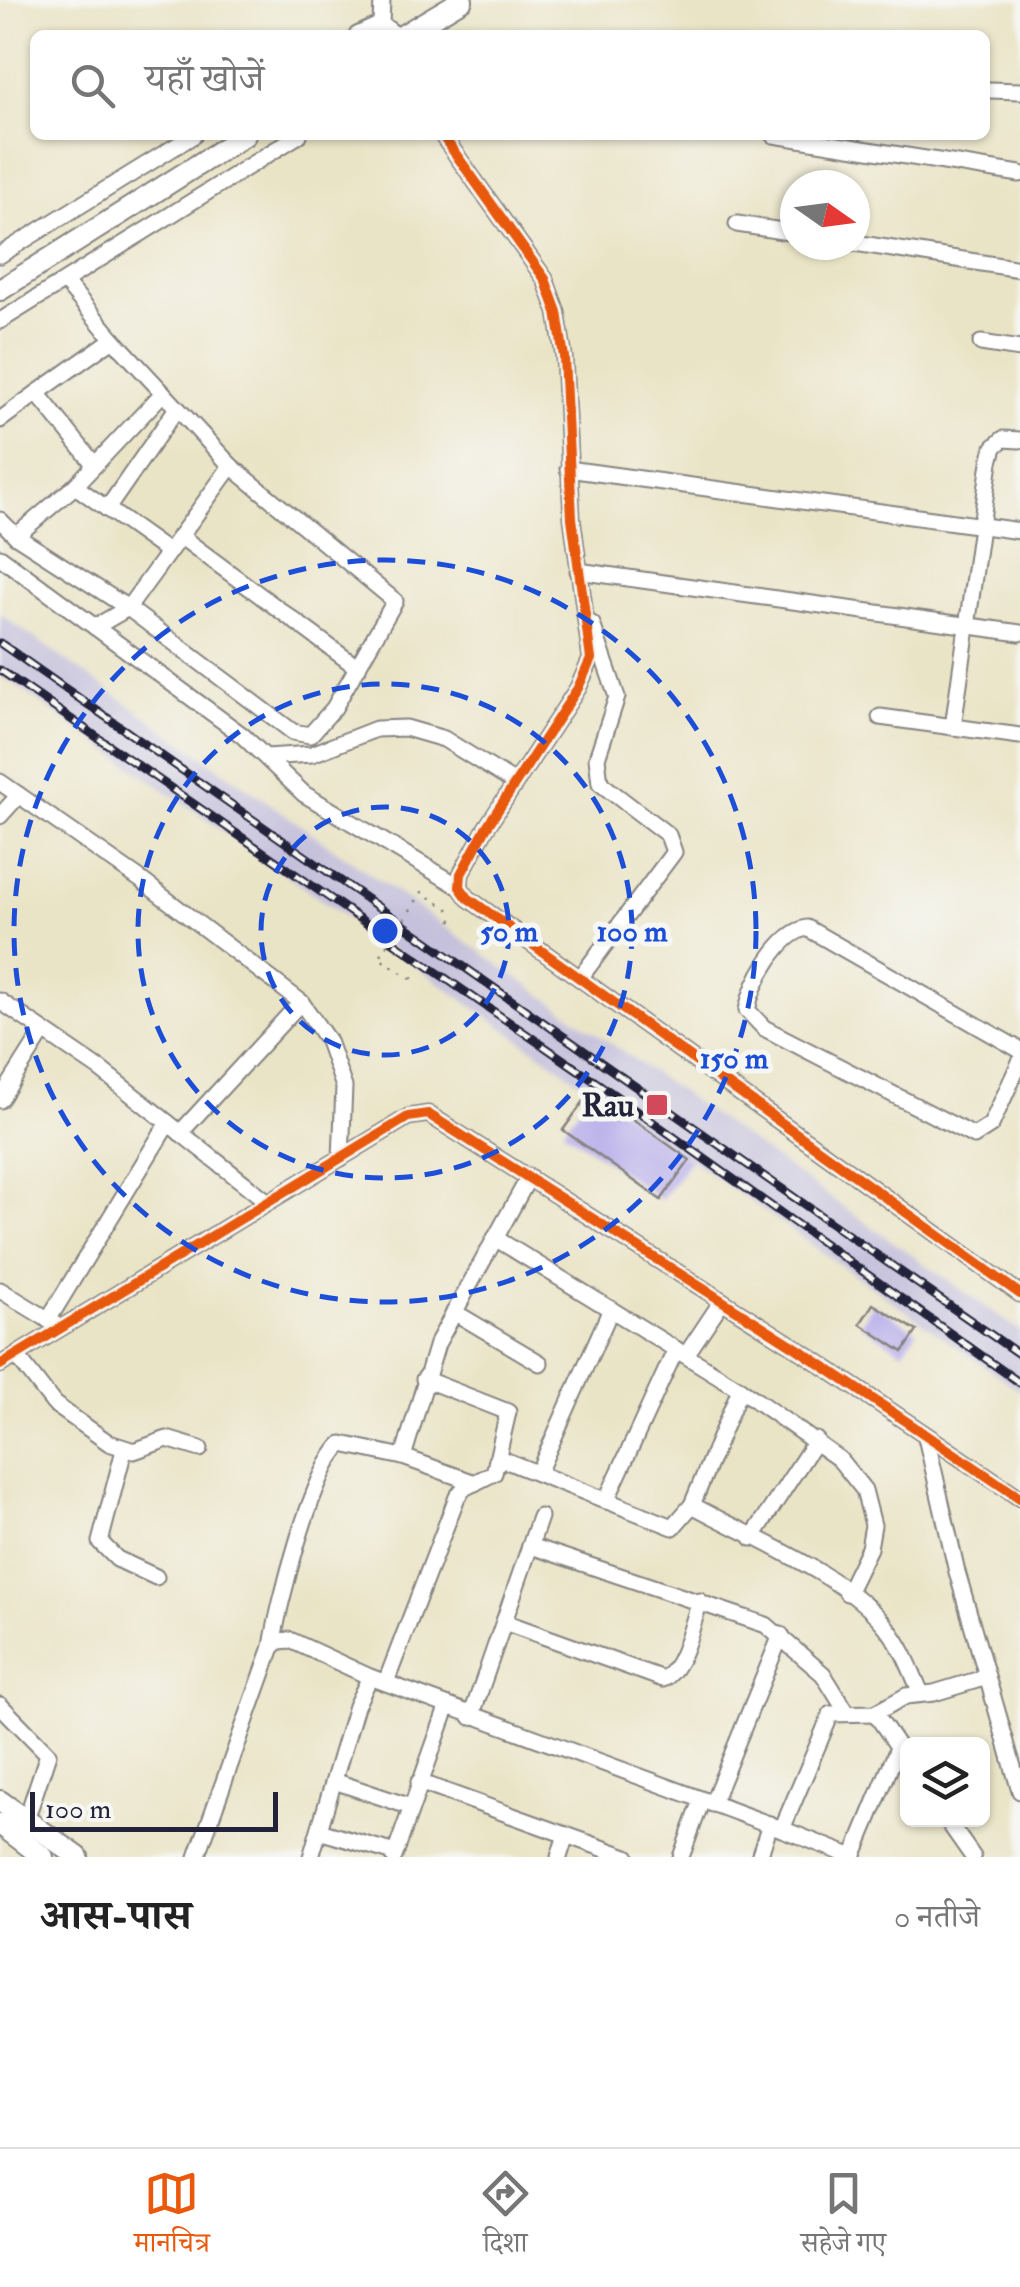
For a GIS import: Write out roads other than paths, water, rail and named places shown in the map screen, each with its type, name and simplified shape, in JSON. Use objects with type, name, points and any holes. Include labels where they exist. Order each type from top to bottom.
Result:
[{"type":"main road","points":[[409,30],[462,0]]},
{"type":"main road","points":[[0,290],[237,140]]},
{"type":"main road","points":[[0,1801],[78,1857]]},
{"type":"main road","points":[[0,1824],[43,1857]]},
{"type":"street","points":[[381,24],[382,0]]},
{"type":"street","points":[[368,30],[381,24]]},
{"type":"street","points":[[381,24],[391,30]]},
{"type":"street","points":[[990,90],[1020,92]]},
{"type":"street","points":[[0,255],[186,140]]},
{"type":"street","points":[[0,321],[290,140]]},
{"type":"street","points":[[445,140],[552,294],[564,357],[568,469],[588,670],[466,863],[460,887]]},
{"type":"street","points":[[806,140],[1020,174]]},
{"type":"street","points":[[737,224],[780,231]]},
{"type":"street","points":[[870,245],[1020,270]]},
{"type":"street","points":[[0,520],[16,536],[128,608],[293,732],[310,734],[318,728],[392,609],[390,593],[231,466],[64,282]]},
{"type":"street","points":[[0,420],[113,340]]},
{"type":"street","points":[[981,343],[1020,349]]},
{"type":"street","points":[[37,393],[94,464]]},
{"type":"street","points":[[16,536],[75,486],[163,393]]},
{"type":"street","points":[[107,509],[176,408]]},
{"type":"street","points":[[953,727],[994,447],[1003,440],[1020,440]]},
{"type":"street","points":[[96,627],[128,608],[231,466]]},
{"type":"street","points":[[568,469],[1020,531]]},
{"type":"street","points":[[75,486],[168,552]]},
{"type":"street","points":[[180,536],[358,668]]},
{"type":"street","points":[[0,557],[266,757],[327,810],[460,887],[580,978],[1020,1294]]},
{"type":"street","points":[[578,571],[1020,632]]},
{"type":"street","points":[[580,978],[674,852],[668,835],[600,783],[597,758],[617,698],[584,605]]},
{"type":"street","points":[[880,717],[1020,736]]},
{"type":"street","points":[[266,757],[312,754],[376,729],[406,728],[444,739],[515,783]]},
{"type":"street","points":[[0,782],[141,880],[301,1002],[328,1041],[340,1072],[340,1158]]},
{"type":"street","points":[[0,816],[19,795]]},
{"type":"street","points":[[1020,1050],[807,928],[786,938],[754,988],[747,1010],[764,1028],[974,1136],[992,1125],[1020,1062]]},
{"type":"street","points":[[0,1001],[268,1202]]},
{"type":"street","points":[[55,1324],[174,1128],[301,1002]]},
{"type":"street","points":[[0,1100],[43,1032]]},
{"type":"street","points":[[0,1365],[55,1324],[408,1117],[428,1114],[722,1301],[1020,1498]]},
{"type":"street","points":[[403,1457],[424,1380],[454,1312],[529,1177]]},
{"type":"street","points":[[495,1238],[740,1389],[816,1440],[856,1478],[871,1510],[869,1548],[847,1594]]},
{"type":"street","points":[[0,1290],[55,1324]]},
{"type":"street","points":[[606,1500],[681,1352],[722,1301]]},
{"type":"street","points":[[538,1473],[610,1309]]},
{"type":"street","points":[[454,1312],[540,1362]]},
{"type":"street","points":[[16,1355],[54,1404],[124,1450],[167,1439],[200,1449]]},
{"type":"street","points":[[311,1857],[356,1706],[378,1680],[456,1497],[494,1474],[499,1458],[508,1412],[424,1380]]},
{"type":"street","points":[[499,1458],[672,1526],[692,1504],[740,1389]]},
{"type":"street","points":[[926,1437],[957,1572],[1020,1790]]},
{"type":"street","points":[[752,1538],[816,1440]]},
{"type":"street","points":[[196,1857],[272,1647],[280,1596],[334,1452],[342,1444],[355,1444],[475,1482]]},
{"type":"street","points":[[124,1450],[100,1542],[117,1559],[156,1576]]},
{"type":"street","points":[[692,1504],[847,1594],[890,1631],[920,1691]]},
{"type":"street","points":[[471,1717],[540,1517]]},
{"type":"street","points":[[531,1546],[700,1601],[781,1634],[823,1674],[846,1711]]},
{"type":"street","points":[[504,1622],[663,1680],[678,1662],[700,1601]]},
{"type":"street","points":[[681,1857],[781,1634]]},
{"type":"street","points":[[272,1647],[290,1640],[471,1717],[853,1857],[900,1760]]},
{"type":"street","points":[[759,1857],[832,1714],[875,1713],[920,1691],[934,1693],[987,1677]]},
{"type":"street","points":[[0,1705],[48,1754],[26,1820]]},
{"type":"street","points":[[319,1831],[394,1855],[448,1708]]},
{"type":"street","points":[[999,1712],[1020,1726]]},
{"type":"street","points":[[875,1713],[900,1750]]},
{"type":"street","points":[[334,1781],[411,1808]]},
{"type":"street","points":[[420,1782],[627,1857]]},
{"type":"street","points":[[952,1827],[973,1857]]},
{"type":"street","points":[[559,1857],[566,1835]]},
{"type":"railway","points":[[0,643],[1020,1355]]},
{"type":"railway","points":[[0,670],[626,1103],[1020,1383]]},
{"type":"place","name":"Rau","points":[[657,1105]]}]
